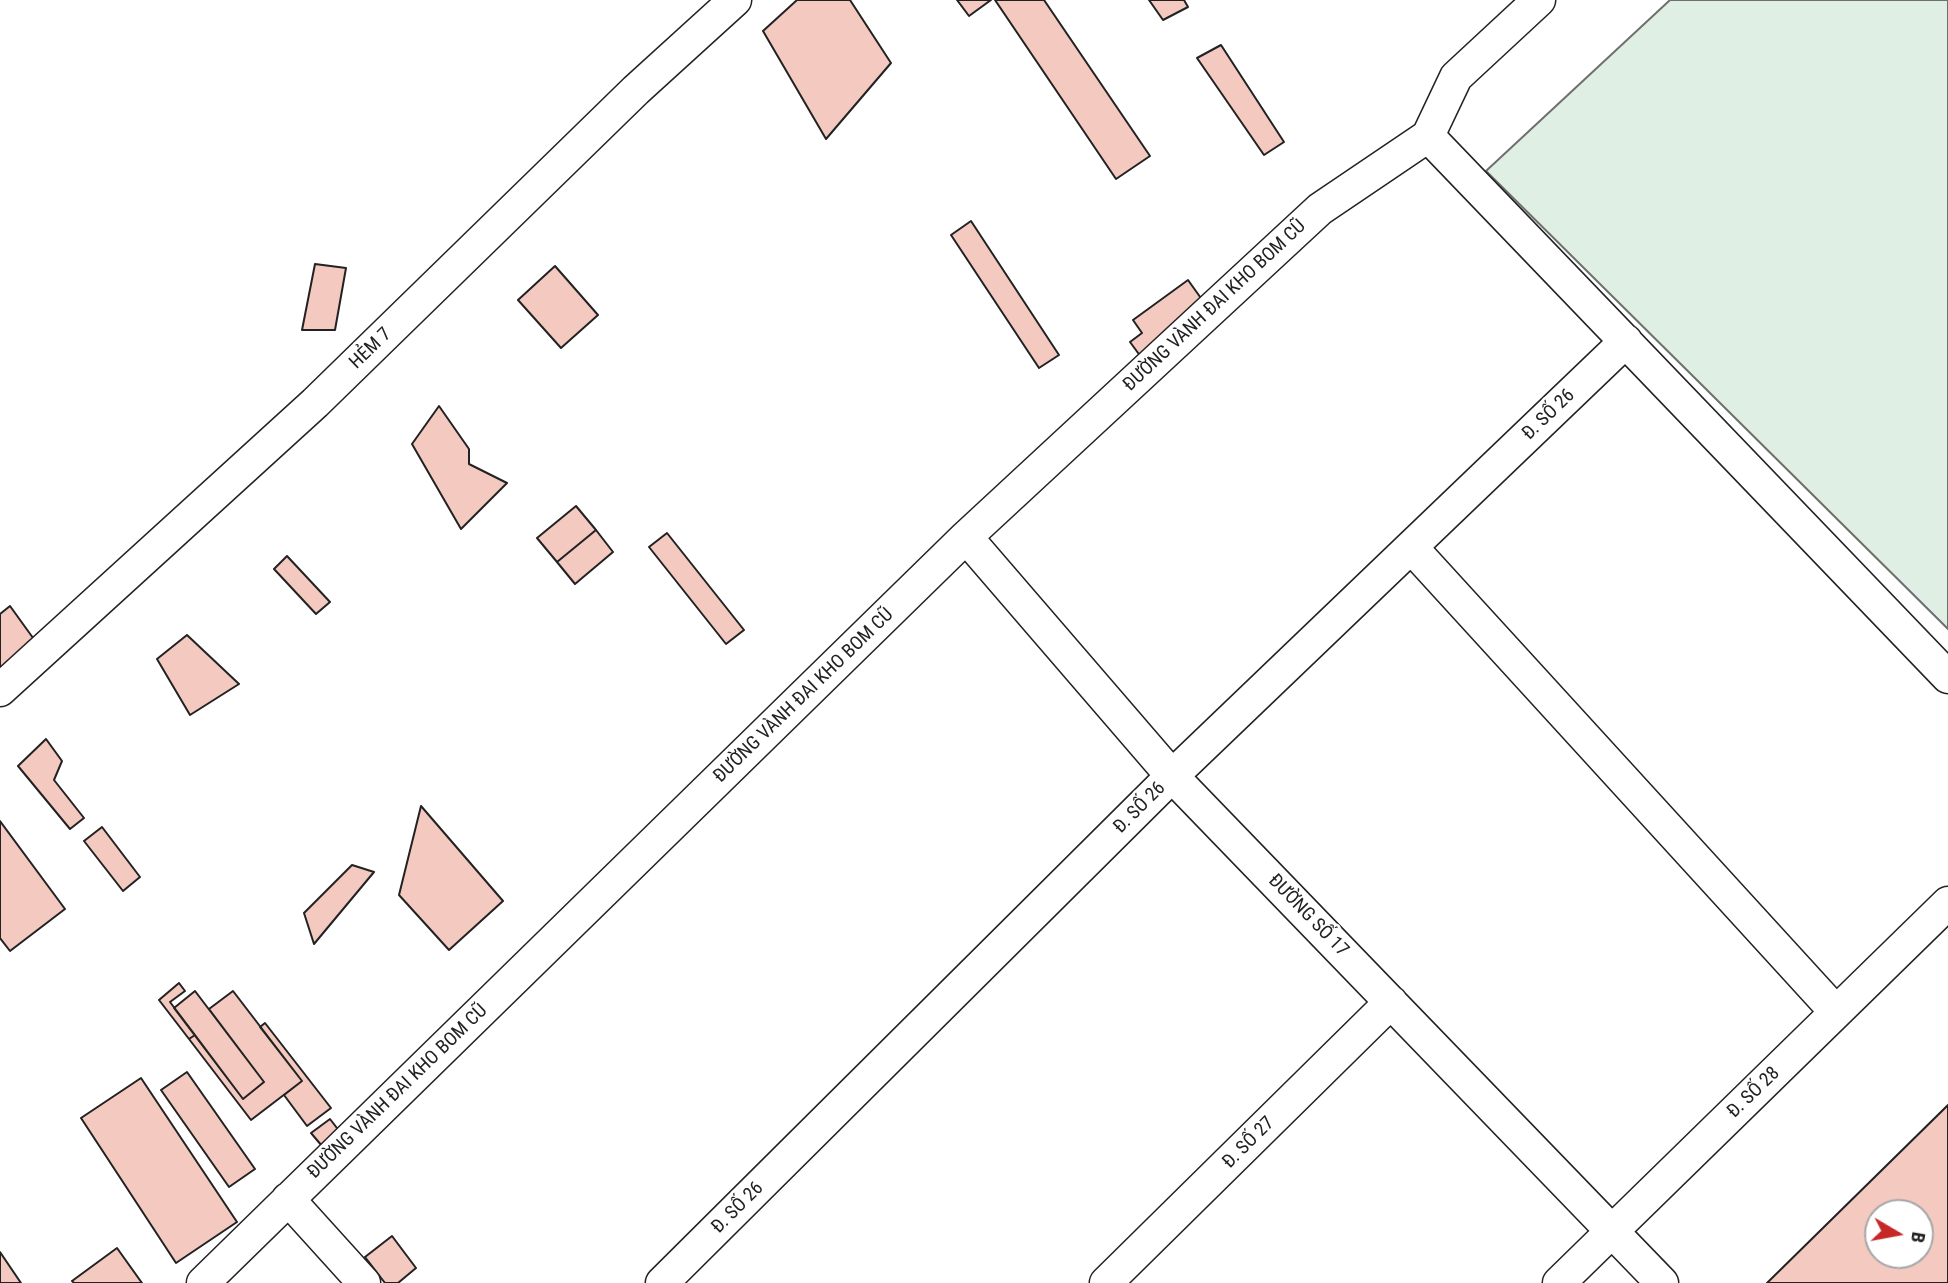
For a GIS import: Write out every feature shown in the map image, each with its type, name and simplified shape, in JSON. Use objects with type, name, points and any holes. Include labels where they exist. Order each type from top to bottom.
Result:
[{"type":"street","name":"HẺM 7","points":[[0,690],[316,403],[636,90],[735,0]]},
{"type":"street","points":[[1539,0],[1455,76],[1428,135],[1948,677]]},
{"type":"street","name":"ĐƯỜNG VÀNH ĐAI KHO BOM CŨ","points":[[203,1283],[966,537],[1320,209],[1428,135]]},
{"type":"street","name":"Đ. SỐ 26","points":[[662,1283],[1172,776],[1626,341]]},
{"type":"street","name":"ĐƯỜNG SỐ 17","points":[[966,537],[1172,776],[1662,1283]]},
{"type":"street","points":[[1412,548],[1836,1013]]},
{"type":"street","name":"Đ. SỐ 28","points":[[1559,1283],[1948,903]]},
{"type":"street","name":"Đ. SỐ 27","points":[[1106,1283],[1391,1002]]},
{"type":"street","points":[[288,1199],[364,1283]]},
{"type":"green space","points":[[1670,0],[1948,0],[1948,629],[1486,171]]},
{"type":"building","points":[[797,0],[850,0],[891,63],[826,139],[763,31]]},
{"type":"building","points":[[957,0],[991,0],[969,16]]},
{"type":"building","points":[[995,0],[1044,0],[1150,156],[1116,179]]},
{"type":"building","points":[[1149,0],[1184,0],[1188,7],[1163,20]]},
{"type":"building","points":[[1221,45],[1284,142],[1264,155],[1197,58]]},
{"type":"building","points":[[971,221],[1059,355],[1039,368],[951,235]]},
{"type":"building","points":[[315,264],[346,268],[335,330],[302,330]]},
{"type":"building","points":[[555,266],[598,315],[561,348],[518,300]]},
{"type":"building","points":[[1188,280],[1208,308],[1141,357],[1130,342],[1142,333],[1133,320]]},
{"type":"building","points":[[439,406],[469,449],[469,464],[507,483],[461,529],[412,444]]},
{"type":"building","points":[[576,506],[596,530],[557,562],[537,538]]},
{"type":"building","points":[[596,530],[613,552],[575,584],[557,562]]},
{"type":"building","points":[[667,533],[744,630],[726,644],[649,547]]},
{"type":"building","points":[[287,556],[330,602],[316,614],[274,569]]},
{"type":"building","points":[[10,606],[41,649],[0,680],[0,614]]},
{"type":"building","points":[[187,635],[239,684],[190,715],[157,659]]},
{"type":"building","points":[[46,739],[62,761],[54,780],[84,818],[70,829],[18,766]]},
{"type":"building","points":[[421,806],[503,901],[449,950],[399,895]]},
{"type":"building","points":[[0,821],[65,909],[10,951],[0,938]]},
{"type":"building","points":[[102,827],[140,877],[123,891],[84,841]]},
{"type":"building","points":[[352,865],[374,872],[314,944],[304,913]]},
{"type":"building","points":[[179,983],[185,991],[170,1002],[195,1035],[189,1039],[159,1000]]},
{"type":"building","points":[[195,991],[264,1082],[243,1099],[174,1008]]},
{"type":"building","points":[[233,991],[302,1081],[251,1120],[189,1039],[195,1035],[243,1099],[264,1082],[209,1009]]},
{"type":"building","points":[[265,1023],[331,1108],[307,1126],[284,1095],[302,1081],[260,1027]]},
{"type":"building","points":[[187,1072],[255,1169],[229,1187],[161,1090]]},
{"type":"building","points":[[141,1078],[237,1222],[176,1263],[81,1118]]},
{"type":"building","points":[[1948,1105],[1948,1283],[1767,1283]]},
{"type":"building","points":[[330,1119],[340,1132],[322,1146],[311,1133]]},
{"type":"building","points":[[392,1236],[416,1268],[398,1283],[385,1283],[365,1257]]},
{"type":"building","points":[[117,1248],[142,1283],[72,1281]]},
{"type":"building","points":[[0,1252],[21,1283],[0,1283]]}]
